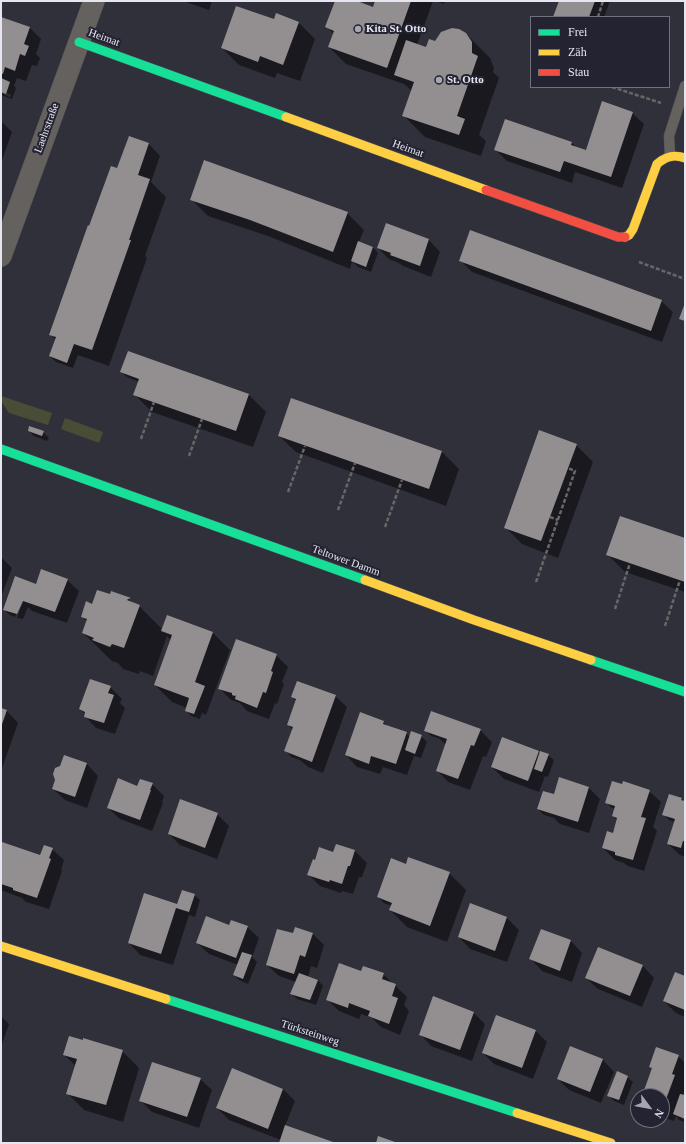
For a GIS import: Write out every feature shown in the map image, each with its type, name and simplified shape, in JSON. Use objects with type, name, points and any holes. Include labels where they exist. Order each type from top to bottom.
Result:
[{"type":"street","name":"Laehrstraße","points":[[1,256],[94,1]]},
{"type":"street","name":"Heimat","points":[[79,42],[554,215],[623,238],[631,234],[637,222],[655,167],[661,160],[670,156]]},
{"type":"street","points":[[670,156],[685,158]]},
{"type":"street","name":"Teltower Damm","points":[[1,449],[474,620],[685,692]]},
{"type":"street","name":"Türksteinweg","points":[[1,946],[611,1143]]},
{"type":"lane","points":[[670,156],[669,136],[685,86]]},
{"type":"path","points":[[598,16],[603,1]]},
{"type":"path","points":[[615,88],[678,109]]},
{"type":"path","points":[[639,262],[685,279]]},
{"type":"path","points":[[141,439],[154,402]]},
{"type":"path","points":[[189,456],[202,419]]},
{"type":"path","points":[[288,492],[305,446]]},
{"type":"path","points":[[338,510],[355,463]]},
{"type":"path","points":[[536,582],[575,471],[568,468]]},
{"type":"path","points":[[385,527],[402,480]]},
{"type":"path","points":[[550,517],[558,520]]},
{"type":"path","points":[[615,609],[630,563]]},
{"type":"path","points":[[665,626],[680,580]]},
{"type":"green space","points":[[1,396],[52,413],[48,425],[9,413],[1,401]]},
{"type":"green space","points":[[65,418],[103,432],[99,443],[61,429]]},
{"type":"building","name":"Kita St. Otto","points":[[335,1],[357,1],[373,7],[375,1],[411,1],[387,68],[328,47],[334,31],[325,27]]},
{"type":"building","points":[[559,1],[595,1],[589,16],[553,16]]},
{"type":"building","points":[[236,6],[274,19],[276,13],[299,22],[283,65],[260,56],[258,62],[221,48]]},
{"type":"building","points":[[1,17],[30,27],[24,44],[29,46],[25,56],[20,54],[15,71],[5,67],[3,74],[1,73]]},
{"type":"building","name":"St. Otto","points":[[452,28],[459,29],[466,33],[472,42],[472,53],[478,56],[457,116],[465,119],[459,135],[402,116],[414,82],[394,75],[406,40],[426,47],[429,39],[435,41],[441,32]]},
{"type":"building","points":[[1,78],[10,82],[6,94],[1,92]]},
{"type":"building","points":[[602,101],[633,112],[611,177],[564,161],[560,172],[494,150],[505,119],[572,142],[571,145],[586,150]]},
{"type":"building","points":[[129,136],[149,143],[138,175],[150,179],[129,240],[131,240],[92,350],[74,344],[67,363],[49,356],[56,337],[49,335],[88,225],[89,226],[111,166],[117,168]]},
{"type":"building","points":[[204,160],[348,212],[333,252],[250,220],[190,200]]},
{"type":"building","points":[[386,223],[429,239],[420,266],[390,255],[391,253],[377,248]]},
{"type":"building","points":[[470,230],[662,300],[651,331],[459,261]]},
{"type":"building","points":[[358,241],[373,247],[366,267],[351,261]]},
{"type":"building","points":[[685,303],[685,321],[679,319]]},
{"type":"building","points":[[128,351],[249,394],[236,431],[133,395],[139,379],[120,372]]},
{"type":"building","points":[[291,398],[442,451],[429,489],[278,436]]},
{"type":"building","points":[[29,426],[44,431],[42,436],[28,431]]},
{"type":"building","points":[[539,430],[577,444],[541,541],[504,528]]},
{"type":"building","points":[[620,516],[685,538],[685,582],[606,555]]},
{"type":"building","points":[[41,569],[68,579],[55,612],[23,601],[17,614],[3,610],[15,576],[36,584]]},
{"type":"building","points":[[97,590],[110,594],[111,591],[131,598],[127,600],[140,605],[124,648],[112,644],[110,647],[92,640],[94,638],[82,633],[87,619],[81,617],[86,601],[92,604]]},
{"type":"building","points":[[167,615],[213,632],[195,682],[205,686],[194,714],[185,711],[189,698],[154,685],[172,635],[161,631]]},
{"type":"building","points":[[236,639],[277,654],[266,693],[263,692],[257,708],[235,699],[236,695],[232,695],[232,693],[218,689]]},
{"type":"building","points":[[90,679],[111,686],[108,693],[114,695],[104,723],[84,717],[85,712],[79,709]]},
{"type":"building","points":[[297,681],[336,695],[312,762],[284,751],[293,727],[287,725],[296,699],[291,697]]},
{"type":"building","points":[[1,708],[7,710],[1,727]]},
{"type":"building","points":[[431,711],[481,729],[474,746],[471,745],[458,779],[436,771],[447,739],[424,731]]},
{"type":"building","points":[[360,712],[384,721],[383,724],[407,732],[396,764],[371,756],[369,764],[345,755]]},
{"type":"building","points":[[411,731],[422,735],[415,754],[405,750]]},
{"type":"building","points":[[502,737],[539,751],[528,781],[491,767]]},
{"type":"building","points":[[540,751],[549,754],[542,772],[534,769]]},
{"type":"building","points":[[64,755],[87,763],[75,797],[52,789],[55,780],[53,774],[55,768],[60,766]]},
{"type":"building","points":[[559,777],[589,787],[578,822],[537,809],[543,791],[554,794]]},
{"type":"building","points":[[118,778],[137,786],[140,779],[153,783],[140,820],[107,808]]},
{"type":"building","points":[[612,781],[622,784],[623,781],[650,790],[641,817],[646,818],[633,860],[615,855],[615,852],[602,848],[607,831],[613,833],[617,818],[612,816],[615,806],[605,803]]},
{"type":"building","points":[[669,794],[682,798],[681,800],[685,801],[685,841],[683,841],[681,848],[667,844],[675,819],[662,815]]},
{"type":"building","points":[[180,799],[218,813],[205,848],[168,834]]},
{"type":"building","points":[[2,842],[40,855],[44,845],[53,848],[49,858],[51,859],[37,898],[13,890],[13,888],[1,884]]},
{"type":"building","points":[[336,844],[355,850],[342,884],[330,880],[329,882],[307,875],[313,859],[315,860],[319,847],[333,852]]},
{"type":"building","points":[[408,857],[450,872],[430,926],[389,910],[392,903],[377,897],[391,858],[406,864]]},
{"type":"building","points":[[182,890],[195,894],[189,912],[176,908],[161,954],[128,943],[144,893],[177,904]]},
{"type":"building","points":[[470,903],[507,917],[495,951],[458,937]]},
{"type":"building","points":[[206,916],[229,925],[231,920],[248,926],[236,958],[196,943]]},
{"type":"building","points":[[295,927],[313,933],[305,957],[300,955],[294,974],[266,965],[277,929],[293,933]]},
{"type":"building","points":[[541,929],[571,940],[560,971],[529,959]]},
{"type":"building","points":[[598,947],[643,965],[630,996],[585,978]]},
{"type":"building","points":[[242,952],[252,955],[243,979],[233,975]]},
{"type":"building","points":[[339,963],[361,971],[363,966],[384,973],[382,979],[396,984],[392,996],[398,998],[389,1024],[368,1016],[370,1011],[349,1003],[348,1008],[326,1000]]},
{"type":"building","points":[[675,972],[685,976],[685,1010],[663,1001]]},
{"type":"building","points":[[299,973],[318,980],[310,1000],[290,994]]},
{"type":"building","points":[[433,996],[474,1012],[460,1050],[419,1035]]},
{"type":"building","points":[[496,1015],[536,1030],[522,1068],[482,1053]]},
{"type":"building","points":[[69,1036],[83,1040],[83,1038],[123,1050],[106,1105],[66,1094],[77,1059],[63,1055]]},
{"type":"building","points":[[570,1046],[603,1059],[590,1092],[557,1079]]},
{"type":"building","points":[[656,1047],[679,1055],[672,1074],[675,1075],[670,1088],[645,1088],[652,1068],[649,1067]]},
{"type":"building","points":[[152,1062],[201,1078],[187,1117],[139,1101]]},
{"type":"building","points":[[232,1068],[283,1089],[268,1129],[216,1108]]},
{"type":"building","points":[[617,1071],[628,1076],[619,1100],[607,1096]]},
{"type":"building","points":[[680,1094],[685,1095],[685,1119],[673,1114]]},
{"type":"building","points":[[285,1125],[336,1143],[279,1143]]},
{"type":"building","points":[[378,1136],[398,1143],[376,1143]]},
{"type":"traffic: fast","points":[[79,42],[286,117]]},
{"type":"traffic: fast","points":[[1,449],[365,580]]},
{"type":"traffic: fast","points":[[591,660],[685,692]]},
{"type":"traffic: fast","points":[[166,999],[517,1113]]},
{"type":"traffic: slow","points":[[286,117],[486,190]]},
{"type":"traffic: slow","points":[[625,237],[629,235],[633,229],[657,164],[670,156],[685,158]]},
{"type":"traffic: slow","points":[[365,580],[474,620],[591,660]]},
{"type":"traffic: slow","points":[[1,946],[166,999]]},
{"type":"traffic: slow","points":[[517,1113],[611,1143]]},
{"type":"traffic: jam","points":[[486,190],[618,237],[625,237]]},
{"type":"place","name":"Kita St. Otto","points":[[358,29]]},
{"type":"place","name":"St. Otto","points":[[439,80]]}]
